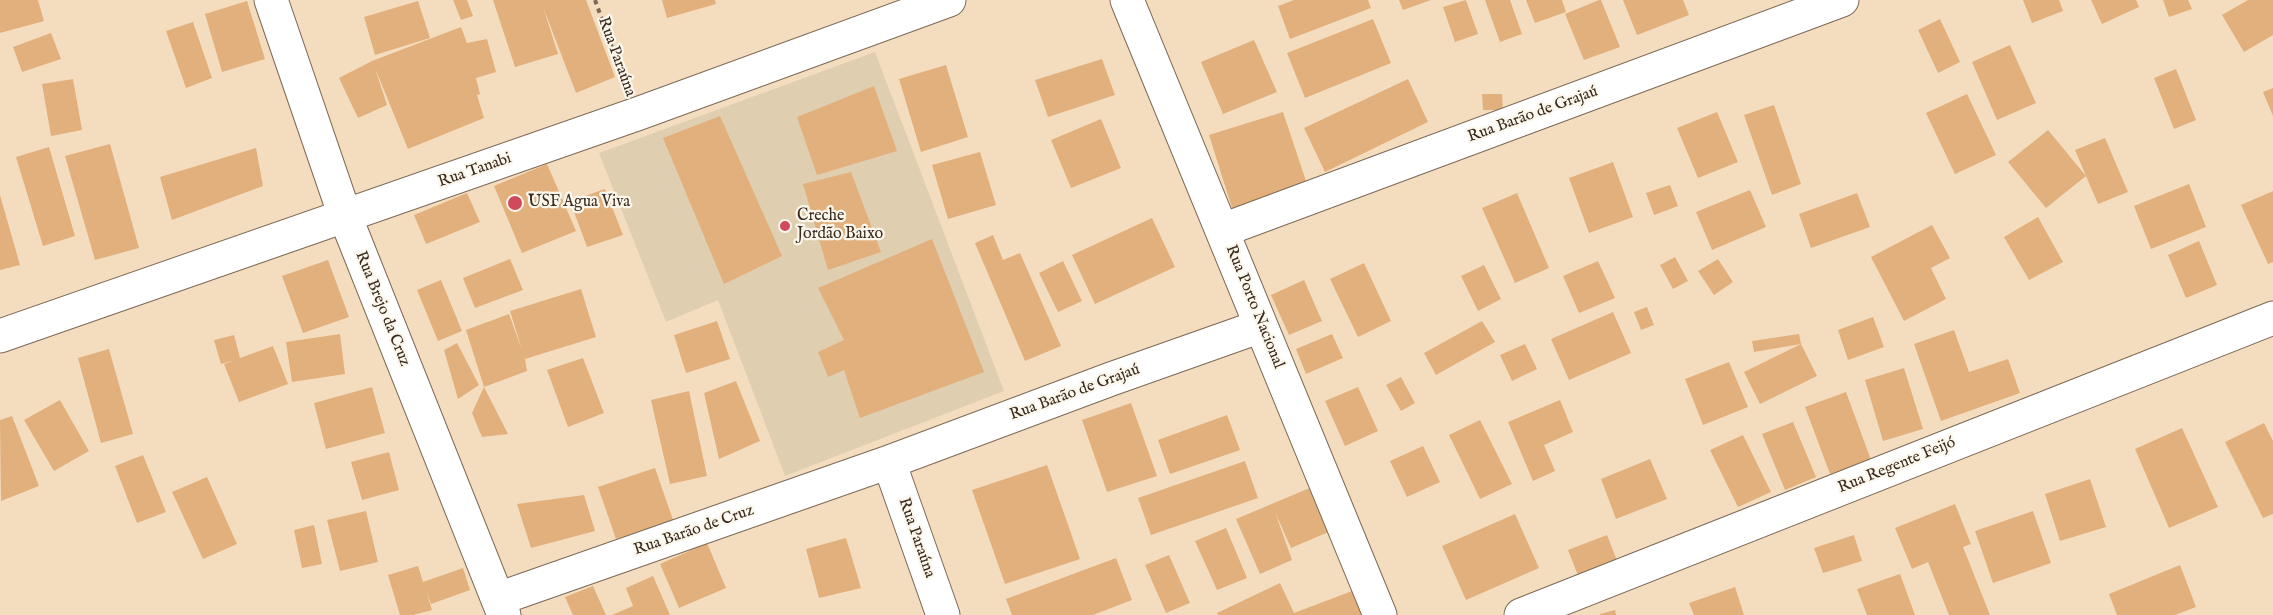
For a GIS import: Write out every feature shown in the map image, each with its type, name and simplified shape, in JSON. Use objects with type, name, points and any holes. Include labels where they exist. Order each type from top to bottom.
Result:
[{"type":"street","name":"Rua Brejo da Cruz","points":[[271,0],[345,216],[501,607]]},
{"type":"street","name":"Rua Tanabi","points":[[0,336],[637,114],[949,0]]},
{"type":"street","name":"Rua Porto Nacional","points":[[1127,0],[1380,615]]},
{"type":"street","name":"Rua Barão de Grajaú","points":[[1223,230],[1842,0]]},
{"type":"street","name":"Rua Regente Feijó","points":[[1521,615],[2273,318]]},
{"type":"street","name":"Rua Barão de Grajaú","points":[[889,462],[1261,326]]},
{"type":"street","name":"Rua Barão de Cruz","points":[[501,607],[889,462]]},
{"type":"street","name":"Rua Paraúna","points":[[889,462],[943,615]]},
{"type":"path","name":"Rua Paraúna","points":[[595,0],[637,114]]},
{"type":"shaded area","name":"Creche Jordão Baixo","points":[[875,52],[1004,391],[785,476],[718,300],[666,322],[599,153]]},
{"type":"building","points":[[0,0],[38,0],[44,21],[0,33]]},
{"type":"building","points":[[453,0],[467,0],[473,16],[461,20]]},
{"type":"building","points":[[493,0],[586,0],[615,77],[576,93],[543,7],[558,54],[515,67]]},
{"type":"building","points":[[662,0],[715,0],[716,4],[667,18]]},
{"type":"building","points":[[1294,0],[1368,0],[1371,8],[1290,39],[1278,6]]},
{"type":"building","points":[[1399,0],[1431,0],[1403,10]]},
{"type":"building","points":[[1466,0],[1478,34],[1455,42],[1443,7]]},
{"type":"building","points":[[1485,0],[1510,0],[1522,34],[1500,42]]},
{"type":"building","points":[[1526,0],[1562,0],[1566,12],[1535,23]]},
{"type":"building","points":[[1601,0],[1620,47],[1584,60],[1565,14]]},
{"type":"building","points":[[1623,0],[1683,0],[1689,15],[1637,35]]},
{"type":"building","points":[[2023,0],[2059,0],[2063,11],[2032,23]]},
{"type":"building","points":[[2091,0],[2136,0],[2139,7],[2102,24]]},
{"type":"building","points":[[2163,0],[2188,0],[2192,9],[2169,17]]},
{"type":"building","points":[[2248,0],[2273,0],[2273,35],[2244,52],[2222,15]]},
{"type":"building","points":[[247,1],[265,59],[222,72],[205,14]]},
{"type":"building","points":[[418,1],[430,38],[375,55],[364,17]]},
{"type":"building","points":[[1373,19],[1391,63],[1305,98],[1287,53]]},
{"type":"building","points":[[1940,19],[1960,62],[1938,73],[1918,30]]},
{"type":"building","points":[[193,22],[212,78],[186,88],[166,31]]},
{"type":"building","points":[[461,27],[467,43],[487,39],[496,72],[476,78],[480,94],[477,95],[484,118],[408,149],[375,68],[387,105],[358,118],[339,78],[372,61]]},
{"type":"building","points":[[51,33],[61,59],[22,72],[13,47]]},
{"type":"building","points":[[1254,40],[1277,92],[1223,114],[1201,62]]},
{"type":"building","points":[[2010,45],[2036,103],[1997,120],[1972,62]]},
{"type":"building","points":[[1102,59],[1115,95],[1048,117],[1035,80]]},
{"type":"building","points":[[946,65],[968,137],[921,152],[899,79]]},
{"type":"building","points":[[2176,69],[2196,120],[2174,129],[2154,78]]},
{"type":"building","points":[[73,79],[82,130],[51,136],[42,84]]},
{"type":"building","points":[[1408,79],[1428,122],[1325,172],[1304,128]]},
{"type":"building","points":[[874,86],[897,151],[817,175],[797,117]]},
{"type":"building","points":[[2273,88],[2273,116],[2263,92]]},
{"type":"building","points":[[1482,94],[1502,94],[1503,110],[1483,110]]},
{"type":"building","points":[[1967,94],[1996,155],[1955,174],[1926,113]]},
{"type":"building","points":[[1774,105],[1801,184],[1772,195],[1744,115]]},
{"type":"building","points":[[1283,112],[1308,187],[1233,211],[1209,135]]},
{"type":"building","points":[[1717,112],[1738,162],[1698,178],[1677,128]]},
{"type":"building","points":[[720,116],[782,256],[724,284],[663,138]]},
{"type":"building","points":[[1101,119],[1121,168],[1071,188],[1051,140]]},
{"type":"building","points":[[2048,130],[2086,176],[2046,208],[2008,162]]},
{"type":"building","points":[[2105,138],[2128,192],[2098,204],[2075,150]]},
{"type":"building","points":[[110,144],[139,248],[95,260],[65,156]]},
{"type":"building","points":[[49,147],[75,236],[43,246],[16,157]]},
{"type":"building","points":[[256,148],[263,186],[172,220],[160,177]]},
{"type":"building","points":[[980,152],[996,205],[948,219],[932,165]]},
{"type":"building","points":[[1613,162],[1633,217],[1589,233],[1569,178]]},
{"type":"building","points":[[547,164],[576,231],[522,253],[494,186]]},
{"type":"building","points":[[851,172],[881,252],[828,270],[803,184]]},
{"type":"building","points":[[2189,184],[2206,227],[2151,249],[2134,206]]},
{"type":"building","points":[[1670,185],[1678,206],[1654,215],[1646,193]]},
{"type":"building","points":[[605,189],[623,235],[587,247],[570,201]]},
{"type":"building","points":[[1750,190],[1766,227],[1712,250],[1696,212]]},
{"type":"building","points":[[2273,191],[2273,262],[2268,264],[2241,205]]},
{"type":"building","points":[[467,193],[480,222],[426,244],[414,215]]},
{"type":"building","points":[[1517,193],[1549,268],[1515,283],[1482,208]]},
{"type":"building","points":[[1857,193],[1870,227],[1811,248],[1799,214]]},
{"type":"building","points":[[0,195],[20,265],[0,270]]},
{"type":"building","points":[[2038,217],[2063,262],[2029,280],[2004,237]]},
{"type":"building","points":[[1152,218],[1175,267],[1095,304],[1072,255]]},
{"type":"building","points":[[1932,225],[1950,258],[1931,268],[1946,299],[1904,321],[1871,257]]},
{"type":"building","points":[[993,235],[1003,260],[1020,253],[1061,346],[1025,361],[975,243]]},
{"type":"building","points":[[932,239],[984,372],[860,418],[844,370],[828,377],[818,352],[844,340],[818,288]]},
{"type":"building","points":[[2199,241],[2217,285],[2186,298],[2168,255]]},
{"type":"building","points":[[1675,257],[1688,281],[1673,289],[1660,265]]},
{"type":"building","points":[[510,259],[523,290],[475,308],[463,278]]},
{"type":"building","points":[[1718,259],[1733,282],[1714,295],[1698,271]]},
{"type":"building","points":[[328,260],[349,317],[303,333],[282,276]]},
{"type":"building","points":[[1063,261],[1082,301],[1058,312],[1039,273]]},
{"type":"building","points":[[1598,261],[1615,298],[1579,313],[1563,276]]},
{"type":"building","points":[[1364,263],[1391,321],[1358,337],[1330,279]]},
{"type":"building","points":[[1484,265],[1501,299],[1478,311],[1461,276]]},
{"type":"building","points":[[441,280],[462,331],[438,341],[417,290]]},
{"type":"building","points":[[1304,280],[1322,321],[1289,335],[1271,295]]},
{"type":"building","points":[[581,289],[596,337],[525,359],[527,371],[484,387],[466,330],[509,314],[522,350],[510,311]]},
{"type":"building","points":[[1647,307],[1654,325],[1641,330],[1634,312]]},
{"type":"building","points":[[1613,312],[1631,353],[1569,380],[1551,339]]},
{"type":"building","points":[[1873,317],[1884,347],[1848,360],[1838,330]]},
{"type":"building","points":[[717,321],[730,359],[686,373],[674,335]]},
{"type":"building","points":[[1482,321],[1495,342],[1436,375],[1424,353]]},
{"type":"building","points":[[1954,330],[1969,372],[2008,359],[2020,393],[1941,421],[1914,344]]},
{"type":"building","points":[[340,334],[345,374],[292,382],[286,342]]},
{"type":"building","points":[[1332,334],[1343,358],[1306,374],[1296,349]]},
{"type":"building","points":[[1799,334],[1801,344],[1754,352],[1752,341]]},
{"type":"building","points":[[234,335],[240,358],[273,346],[288,384],[239,402],[224,364],[235,360],[221,364],[214,340]]},
{"type":"building","points":[[457,343],[479,385],[458,399],[444,350]]},
{"type":"building","points":[[1525,344],[1537,369],[1512,381],[1500,355]]},
{"type":"building","points":[[1801,344],[1817,376],[1760,404],[1744,372]]},
{"type":"building","points":[[109,349],[133,434],[101,443],[78,358]]},
{"type":"building","points":[[583,358],[604,413],[568,427],[547,370]]},
{"type":"building","points":[[1729,362],[1748,407],[1703,425],[1685,379]]},
{"type":"building","points":[[1904,368],[1923,429],[1883,441],[1865,380]]},
{"type":"building","points":[[1401,377],[1415,403],[1401,411],[1386,385]]},
{"type":"building","points":[[736,381],[760,441],[719,459],[704,393]]},
{"type":"building","points":[[372,387],[385,433],[326,449],[314,403]]},
{"type":"building","points":[[484,387],[508,434],[482,437],[472,413]]},
{"type":"building","points":[[1358,387],[1378,431],[1345,446],[1325,401]]},
{"type":"building","points":[[689,391],[707,476],[670,484],[651,400]]},
{"type":"building","points":[[1846,392],[1871,460],[1830,474],[1805,407]]},
{"type":"building","points":[[60,400],[89,451],[54,471],[24,420]]},
{"type":"building","points":[[1560,400],[1573,432],[1544,445],[1555,471],[1533,481],[1508,422]]},
{"type":"building","points":[[1131,403],[1157,476],[1107,492],[1082,420]]},
{"type":"building","points":[[1227,415],[1240,450],[1170,474],[1158,440]]},
{"type":"building","points":[[12,416],[39,486],[1,501],[0,420]]},
{"type":"building","points":[[1480,420],[1512,484],[1480,499],[1449,435]]},
{"type":"building","points":[[1793,422],[1816,477],[1785,490],[1762,434]]},
{"type":"building","points":[[2264,423],[2273,441],[2273,514],[2263,518],[2225,442]]},
{"type":"building","points":[[2182,428],[2218,507],[2169,528],[2135,449]]},
{"type":"building","points":[[1743,435],[1771,492],[1738,507],[1710,450]]},
{"type":"building","points":[[1423,446],[1440,482],[1407,497],[1390,461]]},
{"type":"building","points":[[389,452],[399,490],[362,500],[351,462]]},
{"type":"building","points":[[143,455],[166,512],[137,523],[115,466]]},
{"type":"building","points":[[1650,459],[1667,499],[1616,519],[1601,479]]},
{"type":"building","points":[[1245,461],[1258,498],[1151,535],[1138,498]]},
{"type":"building","points":[[1047,465],[1080,559],[1005,584],[972,490]]},
{"type":"building","points":[[655,468],[673,520],[616,539],[598,487]]},
{"type":"building","points":[[207,477],[237,544],[203,559],[172,492]]},
{"type":"building","points":[[2090,479],[2106,527],[2060,541],[2045,494]]},
{"type":"building","points":[[1312,487],[1331,531],[1291,548],[1275,512],[1292,560],[1260,574],[1236,519]]},
{"type":"building","points":[[584,495],[595,531],[531,548],[517,504]]},
{"type":"building","points":[[1955,504],[1971,544],[1963,547],[1990,615],[1949,615],[1928,562],[1912,569],[1895,528]]},
{"type":"building","points":[[366,511],[378,562],[340,571],[327,520]]},
{"type":"building","points":[[2033,511],[2051,563],[1993,583],[1975,531]]},
{"type":"building","points":[[1515,514],[1539,568],[1466,600],[1442,546]]},
{"type":"building","points":[[314,525],[322,564],[302,568],[294,530]]},
{"type":"building","points":[[1226,528],[1247,578],[1217,590],[1195,541]]},
{"type":"building","points":[[1607,535],[1618,563],[1579,578],[1568,550]]},
{"type":"building","points":[[1854,535],[1862,561],[1823,573],[1814,548]]},
{"type":"building","points":[[846,538],[861,588],[819,598],[806,549]]},
{"type":"building","points":[[707,543],[726,588],[679,608],[660,564]]},
{"type":"building","points":[[1169,555],[1190,603],[1166,613],[1145,565]]},
{"type":"building","points":[[1116,558],[1132,600],[1093,615],[1012,615],[1006,599]]},
{"type":"building","points":[[2180,565],[2196,607],[2175,615],[2117,615],[2109,594]]},
{"type":"building","points":[[418,566],[423,582],[463,568],[470,590],[431,604],[426,590],[432,610],[413,615],[400,615],[388,575]]},
{"type":"building","points":[[1900,574],[1915,615],[1867,615],[1857,589]]},
{"type":"building","points":[[653,576],[670,615],[612,615],[633,606],[626,588]]},
{"type":"building","points":[[1280,583],[1294,613],[1360,588],[1370,615],[1218,615],[1217,613]]},
{"type":"building","points":[[593,586],[606,615],[573,615],[565,597]]},
{"type":"building","points":[[1735,587],[1744,615],[1694,615],[1689,603]]},
{"type":"building","points":[[1615,610],[1616,615],[1600,615],[1600,614]]},
{"type":"place","name":"USF Agua Viva","points":[[515,203]]},
{"type":"place","name":"Creche Jordão Baixo","points":[[785,226]]}]
